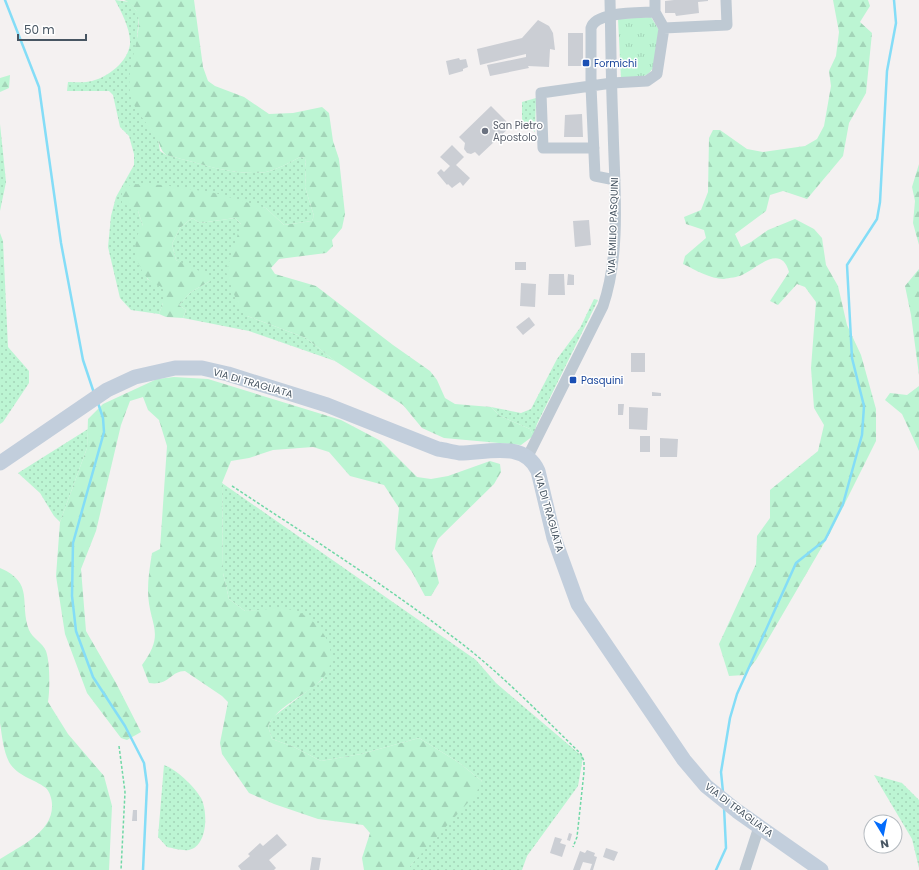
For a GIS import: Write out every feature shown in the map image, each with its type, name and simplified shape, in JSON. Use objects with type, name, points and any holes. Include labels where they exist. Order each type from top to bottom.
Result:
[{"type":"street","name":"VIA EMILIO PASQUINI","points":[[528,456],[603,306],[610,287],[615,180],[610,0]]},
{"type":"street","points":[[594,148],[543,148],[541,93],[612,83],[646,81],[657,74],[664,28],[656,12],[654,0]]},
{"type":"street","points":[[664,28],[727,25],[726,0]]},
{"type":"street","points":[[615,180],[595,176],[590,28],[592,22],[596,19],[610,15],[656,12]]},
{"type":"street","name":"VIA DI TRAGLIATA","points":[[0,463],[108,390],[135,377],[175,368],[202,368],[228,374],[327,405],[438,448],[458,453],[507,450],[528,456],[538,471],[554,538],[578,604],[684,760],[706,786],[737,811],[822,870]]},
{"type":"street","points":[[746,870],[759,827]]},
{"type":"path","points":[[232,486],[365,573],[451,635],[513,689],[581,754],[584,761],[584,772],[577,837],[573,847]]},
{"type":"path","points":[[119,746],[125,792],[120,870]]},
{"type":"green space","points":[[115,0],[130,2],[139,14],[137,39],[140,114],[158,138],[160,151],[166,155],[203,165],[229,171],[254,173],[266,172],[279,168],[300,157],[305,158],[305,187],[314,216],[312,221],[284,225],[266,208],[255,206],[138,211],[143,226],[147,279],[163,287],[163,303],[159,314],[131,310],[120,298],[108,247],[111,216],[116,197],[134,165],[134,154],[129,136],[120,127],[113,95],[109,91],[67,91],[68,82],[86,82],[98,79],[116,68],[125,57],[130,44],[129,33]]},
{"type":"green space","points":[[124,0],[194,0],[203,67],[208,81],[215,86],[244,97],[269,114],[293,113],[322,107],[329,113],[333,141],[339,159],[345,214],[342,228],[332,240],[333,246],[326,253],[279,259],[271,268],[275,274],[316,286],[393,345],[430,371],[437,380],[445,398],[455,404],[491,407],[500,416],[530,429],[533,436],[521,445],[444,438],[422,428],[403,405],[335,361],[306,338],[247,316],[238,305],[226,272],[241,224],[235,218],[200,223],[192,218],[180,228],[172,244],[176,260],[210,276],[210,281],[191,292],[179,305],[186,310],[183,318],[166,317],[159,314],[163,303],[163,288],[148,279],[139,266],[135,245],[136,238],[143,226],[138,211],[122,203],[122,190],[132,184],[163,185],[215,193],[266,208],[284,225],[312,221],[314,216],[305,187],[305,158],[300,157],[270,171],[254,173],[229,171],[166,155],[164,153],[158,140],[137,110],[131,98],[129,82],[130,72],[139,24],[136,10],[129,2]]},
{"type":"green space","points":[[833,0],[868,0],[870,6],[860,22],[872,33],[866,93],[849,123],[843,156],[807,199],[783,191],[770,195],[766,211],[735,234],[741,247],[768,230],[795,219],[814,229],[822,238],[826,265],[838,286],[847,325],[861,355],[876,409],[876,441],[830,533],[756,660],[744,675],[729,676],[719,644],[756,564],[757,536],[770,518],[770,490],[818,451],[824,425],[814,408],[811,368],[816,302],[805,287],[797,284],[778,305],[770,301],[789,272],[785,264],[780,259],[775,258],[768,260],[742,275],[724,279],[708,276],[683,264],[685,256],[706,238],[704,230],[686,224],[684,217],[701,210],[708,192],[709,138],[713,130],[720,130],[747,149],[763,152],[805,146],[817,139],[824,126],[831,86],[829,71],[836,56],[839,32]]},
{"type":"green space","points":[[651,17],[659,30],[653,68],[647,75],[621,79],[618,19]]},
{"type":"green space","points":[[10,75],[9,88],[0,92],[0,78]]},
{"type":"green space","points":[[536,98],[535,132],[522,121],[522,102]]},
{"type":"green space","points":[[0,124],[6,182],[0,211]]},
{"type":"green space","points":[[919,164],[919,245],[913,223],[915,201],[912,187]]},
{"type":"green space","points":[[192,218],[200,223],[235,218],[241,224],[247,316],[306,338],[335,361],[249,331],[183,318],[186,310],[179,305],[191,292],[210,281],[176,260],[172,244],[180,228]]},
{"type":"green space","points":[[0,233],[3,241],[8,347],[29,371],[29,383],[3,422],[0,424]]},
{"type":"green space","points":[[919,269],[919,375],[911,315],[905,286]]},
{"type":"green space","points":[[594,299],[598,300],[537,424],[533,436],[530,429],[500,416],[491,407],[521,413],[531,409],[557,359],[580,328]]},
{"type":"green space","points":[[174,377],[208,379],[341,420],[381,441],[417,477],[431,479],[448,476],[490,461],[500,464],[501,472],[494,484],[438,539],[432,553],[439,583],[431,596],[425,596],[412,572],[395,549],[399,508],[384,485],[350,476],[329,452],[313,447],[273,450],[249,458],[231,461],[222,483],[223,573],[229,599],[245,611],[282,609],[293,610],[303,614],[320,629],[326,638],[330,649],[331,659],[328,669],[322,679],[316,685],[286,706],[273,718],[268,726],[272,739],[294,747],[321,761],[361,754],[419,738],[458,762],[482,781],[475,795],[410,866],[410,870],[364,870],[362,858],[370,833],[363,825],[318,819],[274,804],[249,793],[222,754],[220,743],[228,702],[222,696],[185,671],[176,673],[166,681],[149,683],[142,665],[149,654],[155,636],[149,602],[148,581],[152,553],[160,549],[167,446],[159,420],[148,410],[143,397],[130,401],[121,425],[96,531],[81,569],[86,631],[116,683],[141,732],[127,740],[121,738],[87,693],[65,634],[56,576],[60,522],[87,448],[88,419],[103,404],[157,379]]},
{"type":"green space","points":[[919,386],[919,451],[902,414],[885,400],[890,393],[907,395]]},
{"type":"green space","points":[[88,429],[87,448],[60,522],[54,516],[40,493],[18,473]]},
{"type":"green space","points":[[222,483],[476,660],[496,683],[583,757],[578,786],[527,856],[522,870],[410,870],[410,866],[482,781],[458,762],[419,738],[361,754],[321,761],[294,747],[272,739],[268,726],[273,717],[323,679],[263,610],[245,611],[229,599],[223,573]]},
{"type":"green space","points":[[0,568],[18,580],[22,587],[26,620],[29,630],[32,636],[46,651],[49,676],[48,702],[68,734],[104,776],[112,806],[109,870],[0,870],[0,859],[26,843],[41,831],[51,815],[52,801],[46,788],[16,771],[12,767],[4,748],[0,723]]},
{"type":"green space","points":[[164,765],[174,770],[189,783],[198,793],[203,804],[205,811],[205,827],[203,835],[200,842],[189,850],[167,847],[158,837]]},
{"type":"green space","points":[[874,775],[902,783],[919,800],[919,868],[912,839],[903,824],[903,814],[897,814]]},
{"type":"building","points":[[665,1],[708,1],[698,2],[699,13],[676,16],[675,13],[665,13]]},
{"type":"building","points":[[538,20],[549,26],[553,33],[555,50],[550,49],[549,67],[528,66],[529,68],[490,76],[487,65],[526,57],[526,54],[480,65],[477,49],[522,38]]},
{"type":"building","points":[[568,33],[583,33],[583,66],[568,66]]},
{"type":"building","points":[[459,58],[460,60],[466,59],[468,67],[463,69],[463,71],[449,75],[446,61]]},
{"type":"building","name":"San Pietro Apostolo","points":[[491,106],[511,126],[479,156],[475,152],[471,154],[467,153],[464,149],[465,143],[459,137]]},
{"type":"building","points":[[582,114],[583,137],[564,137],[565,115]]},
{"type":"building","points":[[452,145],[464,157],[456,165],[470,178],[463,186],[460,182],[452,188],[448,184],[447,185],[437,173],[441,169],[444,172],[450,166],[440,157]]},
{"type":"building","points":[[589,220],[591,245],[575,247],[573,221]]},
{"type":"building","points":[[515,262],[526,262],[526,270],[515,270]]},
{"type":"building","points":[[549,274],[564,274],[565,295],[548,295]]},
{"type":"building","points":[[568,274],[574,275],[574,285],[567,285]]},
{"type":"building","points":[[521,283],[536,284],[535,307],[520,306]]},
{"type":"building","points":[[529,317],[535,325],[523,335],[516,327]]},
{"type":"building","points":[[631,353],[645,353],[645,372],[631,372]]},
{"type":"building","points":[[652,392],[661,393],[661,396],[652,396]]},
{"type":"building","points":[[618,404],[624,404],[623,415],[618,415]]},
{"type":"building","points":[[629,407],[648,408],[647,430],[629,429]]},
{"type":"building","points":[[640,436],[650,436],[650,452],[640,452]]},
{"type":"building","points":[[660,438],[678,439],[677,457],[660,457]]},
{"type":"building","points":[[133,810],[137,810],[137,821],[132,821]]},
{"type":"building","points":[[569,833],[572,834],[570,841],[567,840]]},
{"type":"building","points":[[277,834],[287,845],[269,860],[276,868],[274,870],[241,870],[238,866],[250,856],[248,854],[260,843],[263,846]]},
{"type":"building","points":[[555,837],[562,839],[560,843],[566,845],[562,857],[550,853]]},
{"type":"building","points":[[606,848],[618,852],[614,861],[603,857]]},
{"type":"building","points":[[587,850],[595,853],[594,856],[597,857],[593,870],[590,870],[592,864],[583,862],[580,870],[573,870],[580,851],[585,853]]},
{"type":"building","points":[[312,857],[321,858],[319,870],[310,870]]},
{"type":"waterway","points":[[5,0],[39,87],[61,243],[83,360],[94,393]]},
{"type":"waterway","points":[[723,792],[721,772],[730,718],[737,694],[796,563],[825,540],[843,504],[862,435],[864,406],[852,358],[847,265],[877,219],[880,202],[887,71],[896,23],[894,0]]},
{"type":"waterway","points":[[98,403],[103,418],[104,432],[73,543],[72,596],[76,631],[93,677],[125,726],[144,763],[147,785],[143,870]]},
{"type":"waterway","points":[[716,870],[726,848],[724,807]]},
{"type":"place","name":"Formichi","points":[[586,63]]},
{"type":"place","name":"San Pietro Apostolo","points":[[485,131]]},
{"type":"place","name":"Pasquini","points":[[573,380]]}]
